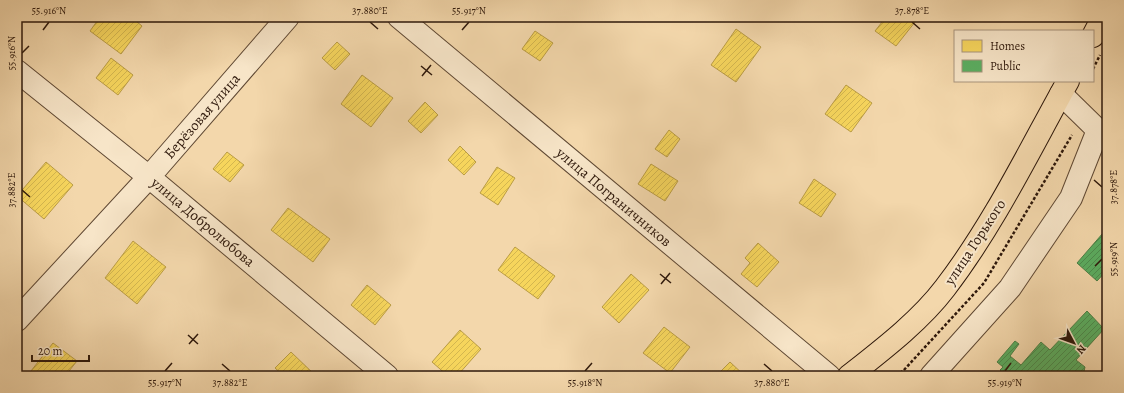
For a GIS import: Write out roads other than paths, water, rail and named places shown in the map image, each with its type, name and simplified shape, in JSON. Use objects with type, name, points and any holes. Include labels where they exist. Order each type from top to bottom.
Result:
[{"type":"main road","points":[[1094,34],[1103,17]]},
{"type":"main road","name":"улица Горького","points":[[849,376],[898,337],[945,289],[987,229],[1064,87]]},
{"type":"street","name":"Берёзовая улица","points":[[17,320],[149,177],[288,17]]},
{"type":"street","name":"улица Пограничников","points":[[399,17],[830,376]]},
{"type":"street","name":"улица Добролюбова","points":[[17,71],[149,177],[387,376]]},
{"type":"street","points":[[931,376],[1010,288],[1071,198],[1102,135],[1064,87]]}]
